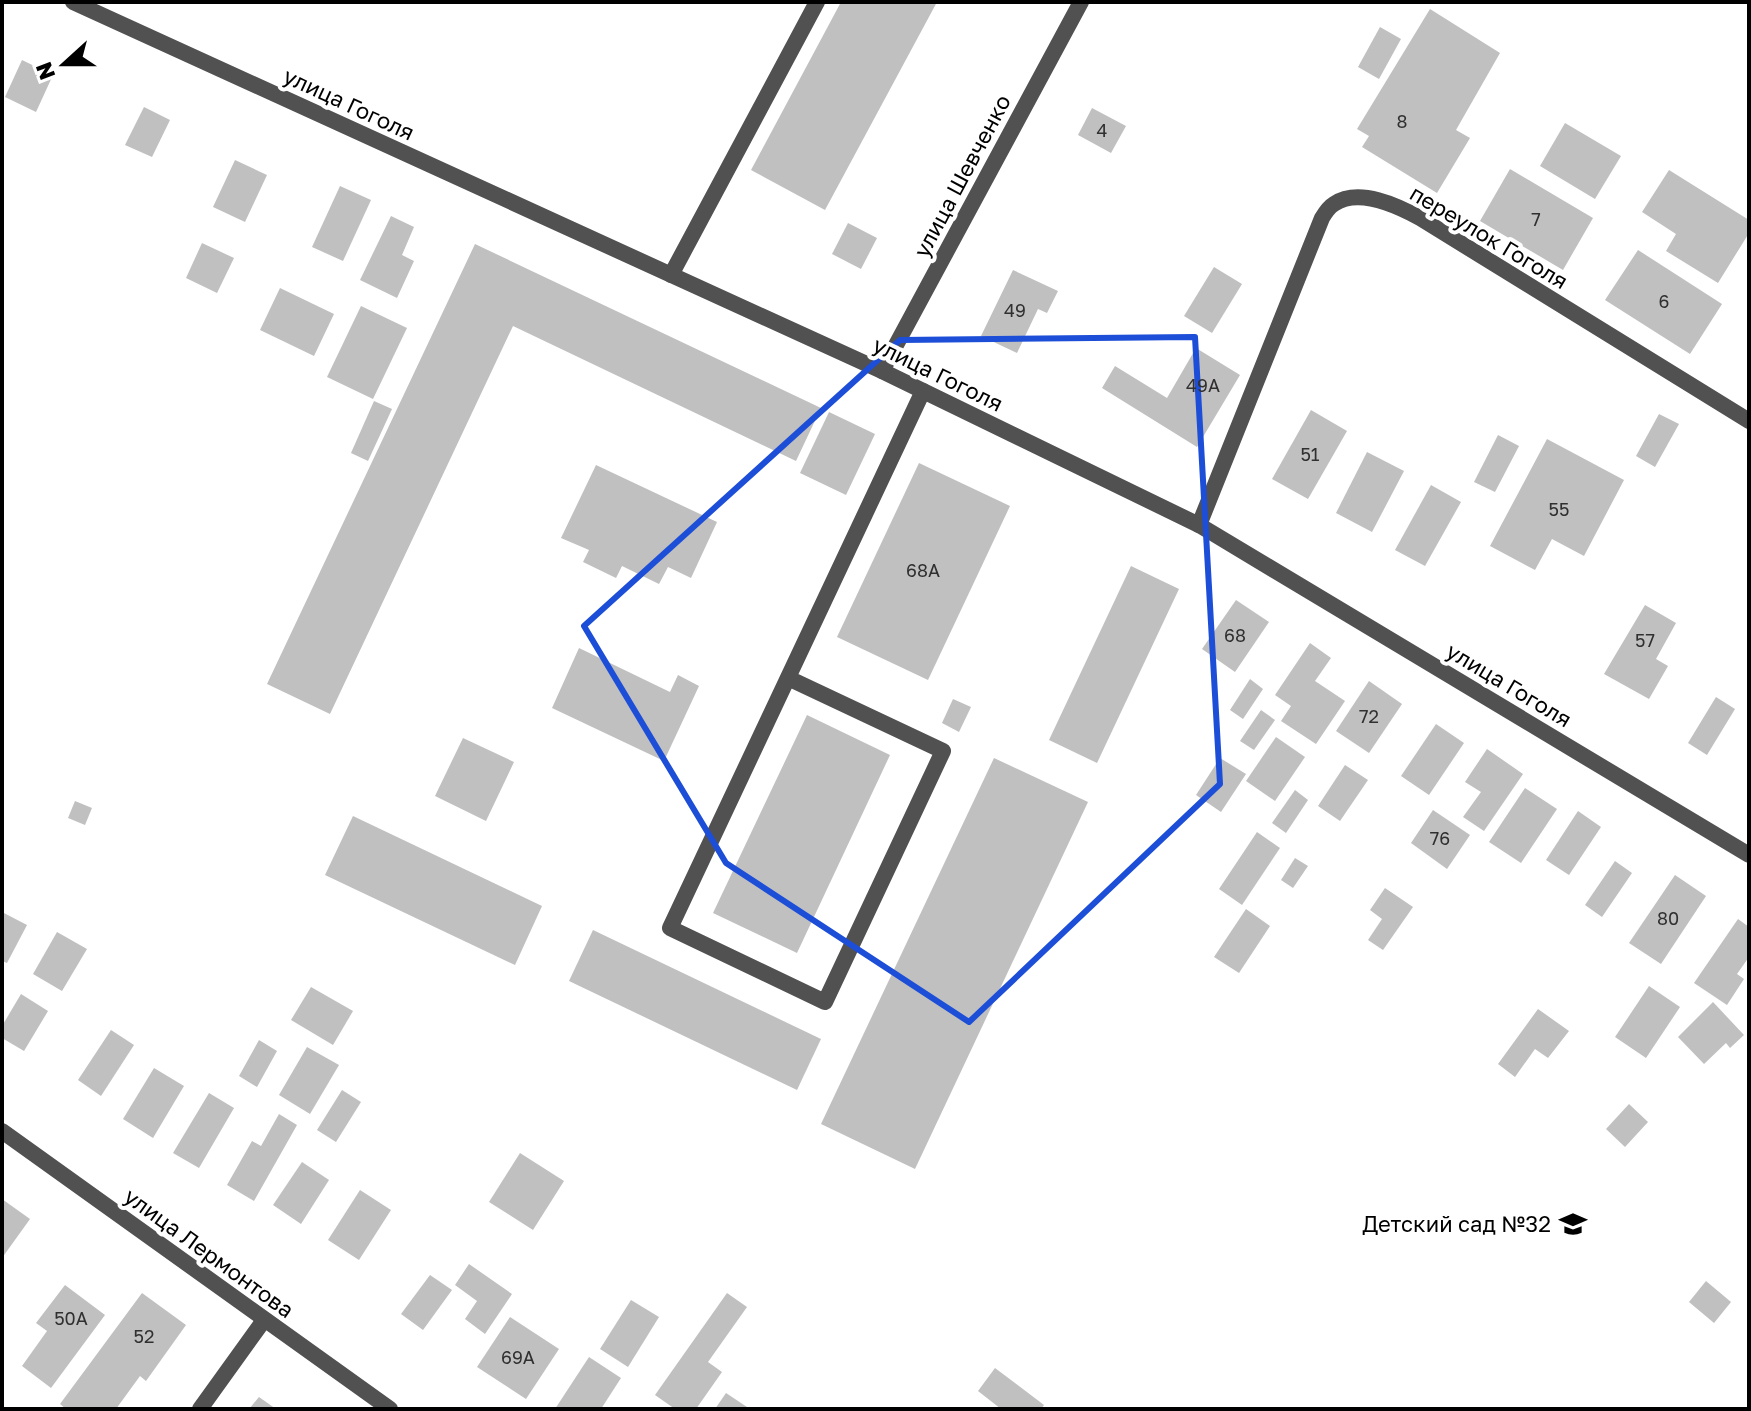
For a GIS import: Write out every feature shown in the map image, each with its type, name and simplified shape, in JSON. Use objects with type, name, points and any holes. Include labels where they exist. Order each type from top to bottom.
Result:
[{"type":"street","name":"улица Гоголя","points":[[73,2],[882,371],[1199,525],[1749,855]]},
{"type":"street","points":[[671,275],[817,2]]},
{"type":"street","name":"улица Шевченко","points":[[882,371],[1081,2]]},
{"type":"street","name":"переулок Гоголя","points":[[1199,525],[1322,218],[1335,203],[1346,199],[1381,202],[1420,218],[1749,421]]},
{"type":"street","points":[[788,678],[943,751],[825,1002],[670,928],[923,391]]},
{"type":"street","name":"улица Лермонтова","points":[[2,1131],[390,1409]]},
{"type":"street","points":[[200,1409],[264,1320]]},
{"type":"highlighted area","points":[[1195,337],[1220,784],[969,1022],[726,863],[584,626],[900,340]]},
{"type":"building","points":[[841,2],[937,2],[825,210],[751,170]]},
{"type":"building","points":[[1430,9],[1500,53],[1456,130],[1470,138],[1437,193],[1362,147],[1369,136],[1357,129]]},
{"type":"building","points":[[1380,27],[1401,39],[1379,79],[1358,67]]},
{"type":"building","points":[[22,60],[53,75],[36,112],[5,97]]},
{"type":"building","points":[[144,107],[170,120],[152,157],[125,145]]},
{"type":"building","points":[[1092,108],[1126,126],[1111,153],[1078,135]]},
{"type":"building","points":[[1565,123],[1621,156],[1595,199],[1540,166]]},
{"type":"building","points":[[235,160],[267,175],[245,222],[213,207]]},
{"type":"building","points":[[1510,169],[1593,218],[1563,270],[1480,221]]},
{"type":"building","points":[[1669,170],[1749,220],[1749,233],[1718,283],[1666,251],[1676,234],[1642,212]]},
{"type":"building","points":[[340,186],[371,200],[343,261],[312,247]]},
{"type":"building","points":[[391,216],[414,227],[402,255],[414,261],[397,298],[360,280]]},
{"type":"building","points":[[848,223],[877,238],[861,269],[832,254]]},
{"type":"building","points":[[202,243],[234,258],[217,293],[186,278]]},
{"type":"building","points":[[475,244],[821,408],[796,461],[513,326],[330,714],[267,684]]},
{"type":"building","points":[[1638,250],[1722,304],[1690,354],[1605,300]]},
{"type":"building","points":[[1214,267],[1242,284],[1212,333],[1184,316]]},
{"type":"building","points":[[1013,270],[1058,291],[1047,313],[1038,309],[1017,353],[981,336]]},
{"type":"building","points":[[280,288],[334,314],[314,356],[260,330]]},
{"type":"building","points":[[361,306],[407,328],[373,399],[327,377]]},
{"type":"building","points":[[1196,348],[1240,375],[1197,447],[1102,388],[1115,366],[1167,398]]},
{"type":"building","points":[[374,401],[392,409],[368,461],[351,453]]},
{"type":"building","points":[[1311,410],[1347,431],[1308,499],[1272,479]]},
{"type":"building","points":[[829,412],[875,434],[846,495],[800,473]]},
{"type":"building","points":[[1659,414],[1679,424],[1655,467],[1636,456]]},
{"type":"building","points":[[1498,435],[1519,446],[1495,492],[1474,482]]},
{"type":"building","points":[[1547,439],[1624,480],[1584,556],[1552,539],[1535,570],[1490,546]]},
{"type":"building","points":[[1367,452],[1404,471],[1372,532],[1336,513]]},
{"type":"building","points":[[919,463],[1010,506],[928,680],[837,637]]},
{"type":"building","points":[[596,465],[717,522],[691,578],[668,567],[659,584],[622,566],[616,578],[583,562],[589,550],[561,538]]},
{"type":"building","points":[[1431,485],[1461,502],[1425,566],[1395,550]]},
{"type":"building","points":[[1131,566],[1179,589],[1097,763],[1049,740]]},
{"type":"building","points":[[1236,600],[1269,622],[1235,672],[1202,649]]},
{"type":"building","points":[[1645,605],[1676,623],[1656,659],[1668,666],[1649,699],[1604,674]]},
{"type":"building","points":[[1310,643],[1331,658],[1315,681],[1345,701],[1316,744],[1281,721],[1291,706],[1275,695]]},
{"type":"building","points":[[579,648],[670,692],[678,675],[699,686],[664,761],[552,708]]},
{"type":"building","points":[[1250,679],[1263,689],[1243,719],[1230,710]]},
{"type":"building","points":[[1369,681],[1402,704],[1369,753],[1336,731]]},
{"type":"building","points":[[1716,697],[1735,709],[1707,755],[1688,743]]},
{"type":"building","points":[[953,699],[971,707],[959,732],[942,723]]},
{"type":"building","points":[[1261,710],[1275,720],[1254,750],[1240,741]]},
{"type":"building","points":[[807,715],[890,755],[797,953],[713,913]]},
{"type":"building","points":[[1436,724],[1464,743],[1429,795],[1401,776]]},
{"type":"building","points":[[1276,737],[1305,757],[1275,801],[1246,781]]},
{"type":"building","points":[[463,738],[514,762],[486,821],[435,796]]},
{"type":"building","points":[[1487,749],[1523,774],[1484,831],[1463,817],[1481,792],[1465,782]]},
{"type":"building","points":[[994,758],[1088,802],[915,1169],[821,1124]]},
{"type":"building","points":[[1220,758],[1246,774],[1221,812],[1196,795]]},
{"type":"building","points":[[1345,765],[1368,780],[1340,821],[1318,806]]},
{"type":"building","points":[[1525,788],[1557,809],[1521,863],[1489,842]]},
{"type":"building","points":[[1295,790],[1308,800],[1286,833],[1272,823]]},
{"type":"building","points":[[75,801],[92,808],[85,825],[68,818]]},
{"type":"building","points":[[1433,810],[1470,835],[1447,869],[1411,843]]},
{"type":"building","points":[[1578,811],[1601,827],[1569,875],[1546,860]]},
{"type":"building","points":[[353,816],[542,906],[515,965],[325,875]]},
{"type":"building","points":[[1257,832],[1280,848],[1242,905],[1219,889]]},
{"type":"building","points":[[1295,858],[1308,866],[1293,888],[1281,880]]},
{"type":"building","points":[[1615,861],[1632,873],[1602,917],[1585,905]]},
{"type":"building","points":[[1675,875],[1706,896],[1661,964],[1629,943]]},
{"type":"building","points":[[1385,888],[1413,907],[1383,950],[1368,940],[1382,919],[1370,910]]},
{"type":"building","points":[[1246,909],[1270,926],[1239,973],[1214,957]]},
{"type":"building","points":[[2,912],[27,925],[7,963],[2,961]]},
{"type":"building","points":[[1738,919],[1749,927],[1749,957],[1737,974],[1744,979],[1727,1005],[1694,983]]},
{"type":"building","points":[[593,930],[821,1039],[797,1090],[569,981]]},
{"type":"building","points":[[57,932],[87,949],[62,991],[33,974]]},
{"type":"building","points":[[1649,986],[1680,1007],[1646,1058],[1615,1037]]},
{"type":"building","points":[[311,987],[353,1011],[333,1045],[291,1020]]},
{"type":"building","points":[[21,994],[48,1011],[24,1051],[2,1038],[2,1026]]},
{"type":"building","points":[[1713,1002],[1744,1035],[1730,1048],[1726,1043],[1704,1064],[1678,1037]]},
{"type":"building","points":[[1538,1009],[1569,1031],[1548,1058],[1535,1049],[1515,1077],[1498,1064]]},
{"type":"building","points":[[111,1030],[134,1045],[101,1096],[78,1080]]},
{"type":"building","points":[[259,1040],[277,1051],[257,1087],[239,1076]]},
{"type":"building","points":[[307,1047],[339,1065],[310,1114],[279,1095]]},
{"type":"building","points":[[154,1068],[184,1086],[153,1138],[123,1119]]},
{"type":"building","points":[[342,1090],[361,1102],[336,1142],[317,1130]]},
{"type":"building","points":[[209,1093],[234,1108],[199,1168],[173,1153]]},
{"type":"building","points":[[1629,1104],[1648,1122],[1625,1147],[1606,1129]]},
{"type":"building","points":[[279,1114],[297,1125],[254,1201],[227,1185],[252,1141],[261,1146]]},
{"type":"building","points":[[520,1153],[564,1181],[533,1230],[489,1202]]},
{"type":"building","points":[[302,1162],[329,1180],[301,1224],[273,1205]]},
{"type":"building","points":[[360,1190],[391,1210],[359,1260],[328,1240]]},
{"type":"building","points":[[2,1199],[30,1219],[2,1258]]},
{"type":"building","points":[[469,1264],[512,1294],[485,1334],[465,1319],[477,1301],[455,1285]]},
{"type":"building","points":[[430,1275],[452,1290],[423,1330],[401,1314]]},
{"type":"building","points":[[1706,1281],[1731,1302],[1714,1323],[1689,1302]]},
{"type":"building","points":[[65,1285],[105,1315],[51,1388],[22,1366],[47,1331],[36,1323]]},
{"type":"building","points":[[142,1293],[186,1325],[146,1381],[140,1376],[116,1409],[66,1409],[60,1404]]},
{"type":"building","points":[[727,1293],[747,1307],[708,1362],[722,1372],[696,1409],[675,1409],[655,1395]]},
{"type":"building","points":[[631,1300],[659,1317],[628,1367],[600,1349]]},
{"type":"building","points":[[510,1317],[559,1349],[526,1399],[477,1367]]},
{"type":"building","points":[[589,1357],[621,1378],[601,1409],[555,1409]]},
{"type":"building","points":[[995,1368],[1044,1405],[1041,1409],[1001,1409],[978,1391]]},
{"type":"building","points":[[726,1393],[750,1409],[715,1409]]},
{"type":"building","points":[[259,1397],[276,1409],[249,1409]]},
{"type":"place","name":"Детский сад №32","points":[[1573,1224]]}]
